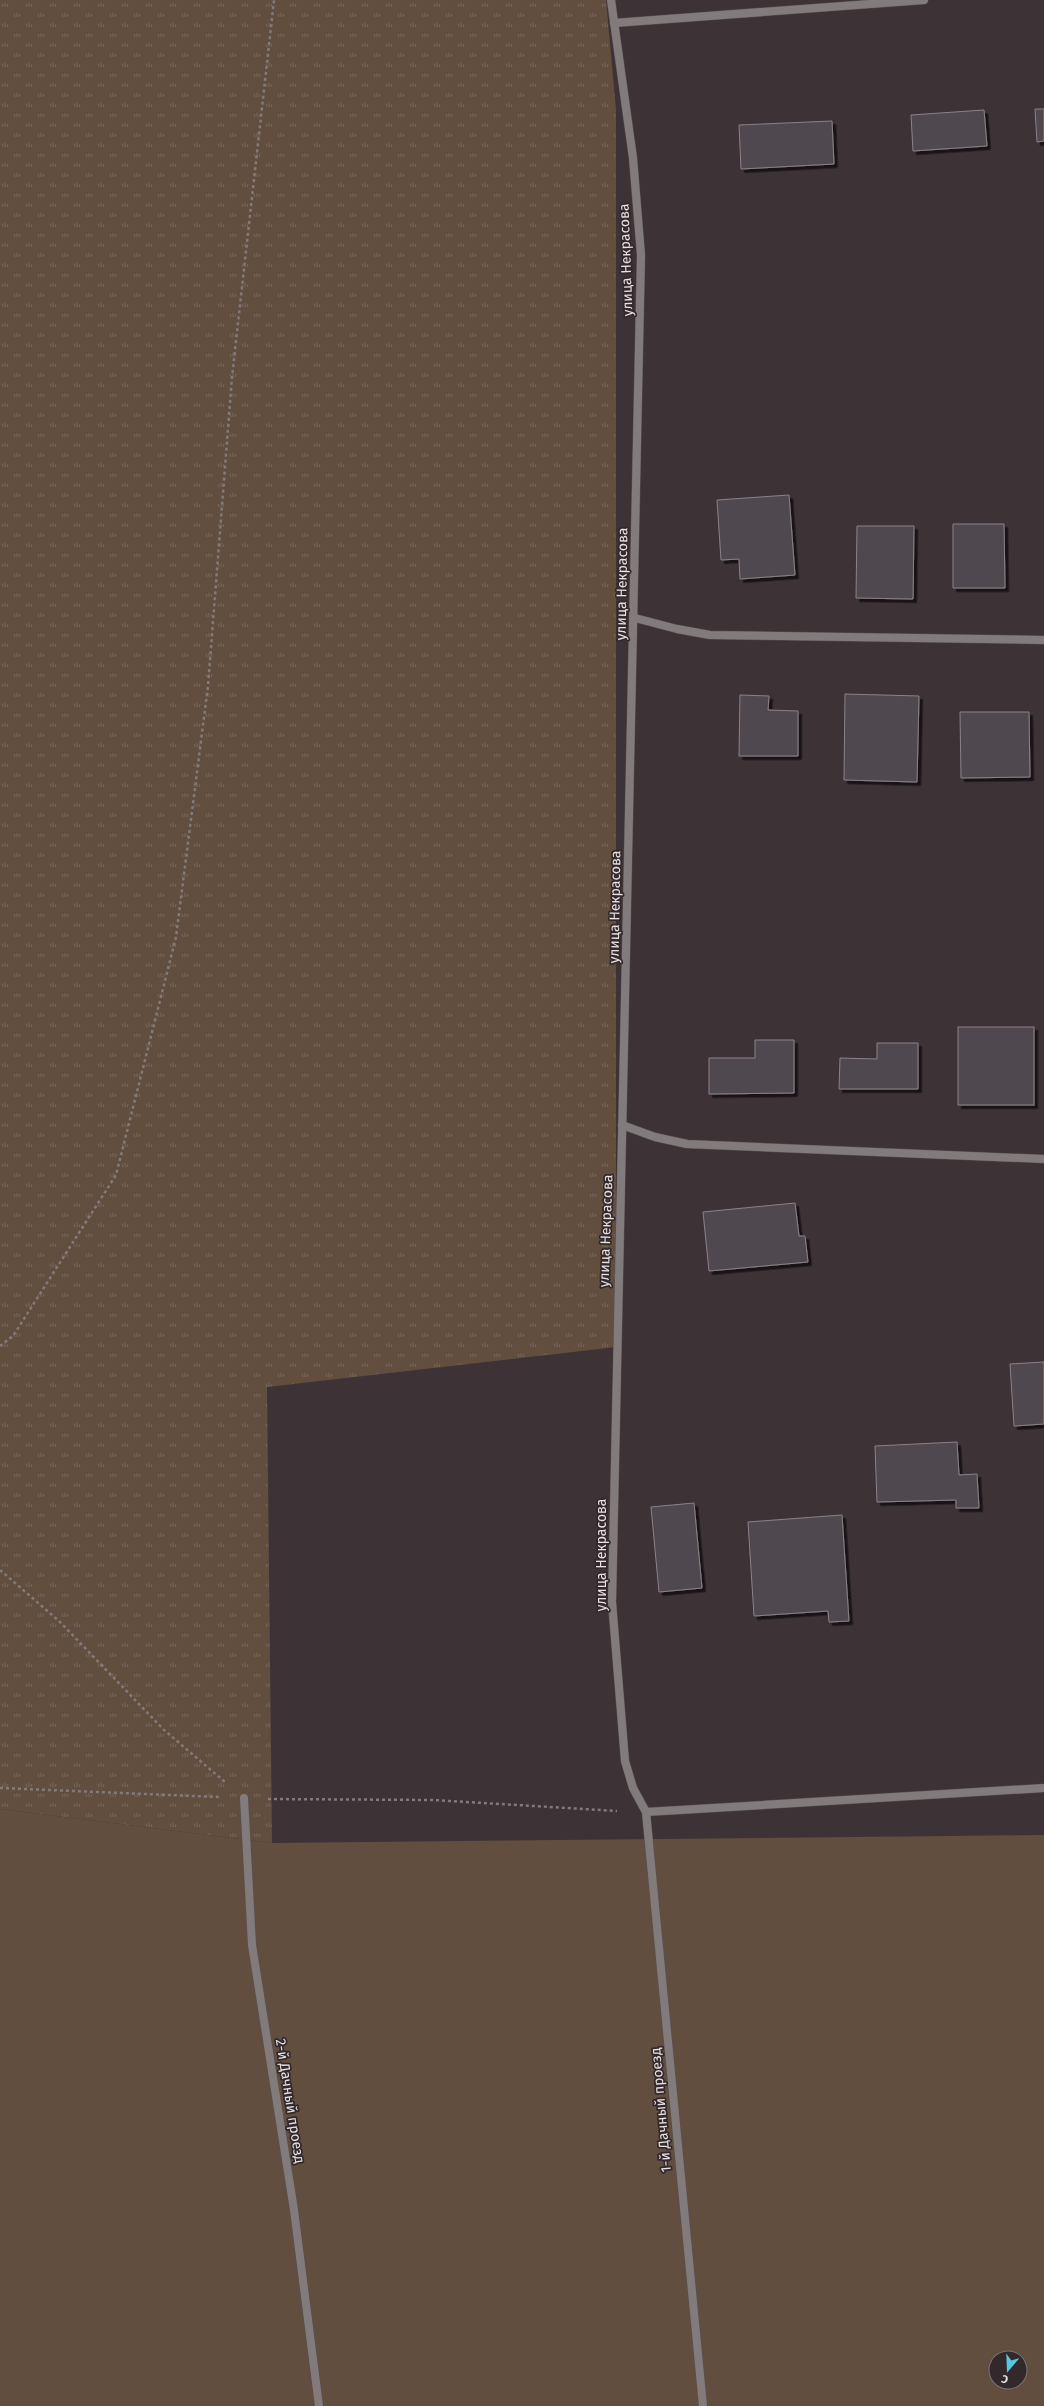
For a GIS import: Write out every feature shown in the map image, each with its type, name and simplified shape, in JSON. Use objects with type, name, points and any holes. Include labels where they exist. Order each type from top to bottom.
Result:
[{"type":"street","name":"улица Некрасова","points":[[611,0],[633,158],[641,255],[635,618],[612,1602],[625,1761],[633,1788],[646,1812]]},
{"type":"street","points":[[614,23],[924,0]]},
{"type":"street","points":[[635,618],[676,629],[710,635],[1044,640]]},
{"type":"street","points":[[622,1125],[655,1137],[687,1144],[1044,1159]]},
{"type":"street","points":[[646,1812],[1044,1788]]},
{"type":"street","name":"2-й Дачный проезд","points":[[244,1798],[252,1945],[294,2210],[319,2406]]},
{"type":"street","name":"1-й Дачный проезд","points":[[646,1812],[703,2406]]},
{"type":"path","points":[[0,1346],[13,1336],[116,1175],[176,937],[208,686],[232,378],[274,0]]},
{"type":"path","points":[[0,1570],[59,1621],[164,1730],[244,1798]]},
{"type":"path","points":[[0,1788],[244,1798],[433,1800],[646,1812]]},
{"type":"green space","points":[[0,0],[606,0],[616,110],[616,1347],[267,1387],[272,1843],[0,1809]]},
{"type":"green space","points":[[0,1809],[272,1843],[1044,1835],[1044,2406],[0,2406]]},
{"type":"building","points":[[1035,109],[1044,109],[1044,141],[1037,142]]},
{"type":"building","points":[[984,110],[987,146],[913,151],[911,115]]},
{"type":"building","points":[[832,121],[834,164],[741,169],[739,125]]},
{"type":"building","points":[[789,495],[795,575],[740,579],[739,559],[721,560],[717,500]]},
{"type":"building","points":[[953,524],[1004,524],[1005,588],[953,588]]},
{"type":"building","points":[[857,526],[914,526],[913,599],[856,598]]},
{"type":"building","points":[[845,694],[919,696],[917,782],[844,780]]},
{"type":"building","points":[[740,695],[769,696],[768,710],[798,711],[798,756],[739,756]]},
{"type":"building","points":[[960,712],[1029,712],[1030,777],[961,778]]},
{"type":"building","points":[[958,1027],[1034,1027],[1034,1105],[958,1105]]},
{"type":"building","points":[[755,1040],[794,1040],[794,1093],[709,1094],[709,1058],[755,1058]]},
{"type":"building","points":[[877,1043],[918,1043],[918,1089],[839,1089],[840,1058],[877,1059]]},
{"type":"building","points":[[795,1203],[799,1236],[805,1236],[808,1262],[709,1271],[703,1212]]},
{"type":"building","points":[[1044,1362],[1044,1424],[1014,1426],[1010,1364]]},
{"type":"building","points":[[957,1442],[959,1475],[977,1474],[979,1508],[956,1508],[956,1500],[877,1502],[875,1446]]},
{"type":"building","points":[[694,1503],[702,1588],[659,1592],[651,1507]]},
{"type":"building","points":[[842,1515],[849,1621],[829,1622],[828,1611],[754,1616],[748,1522]]}]
